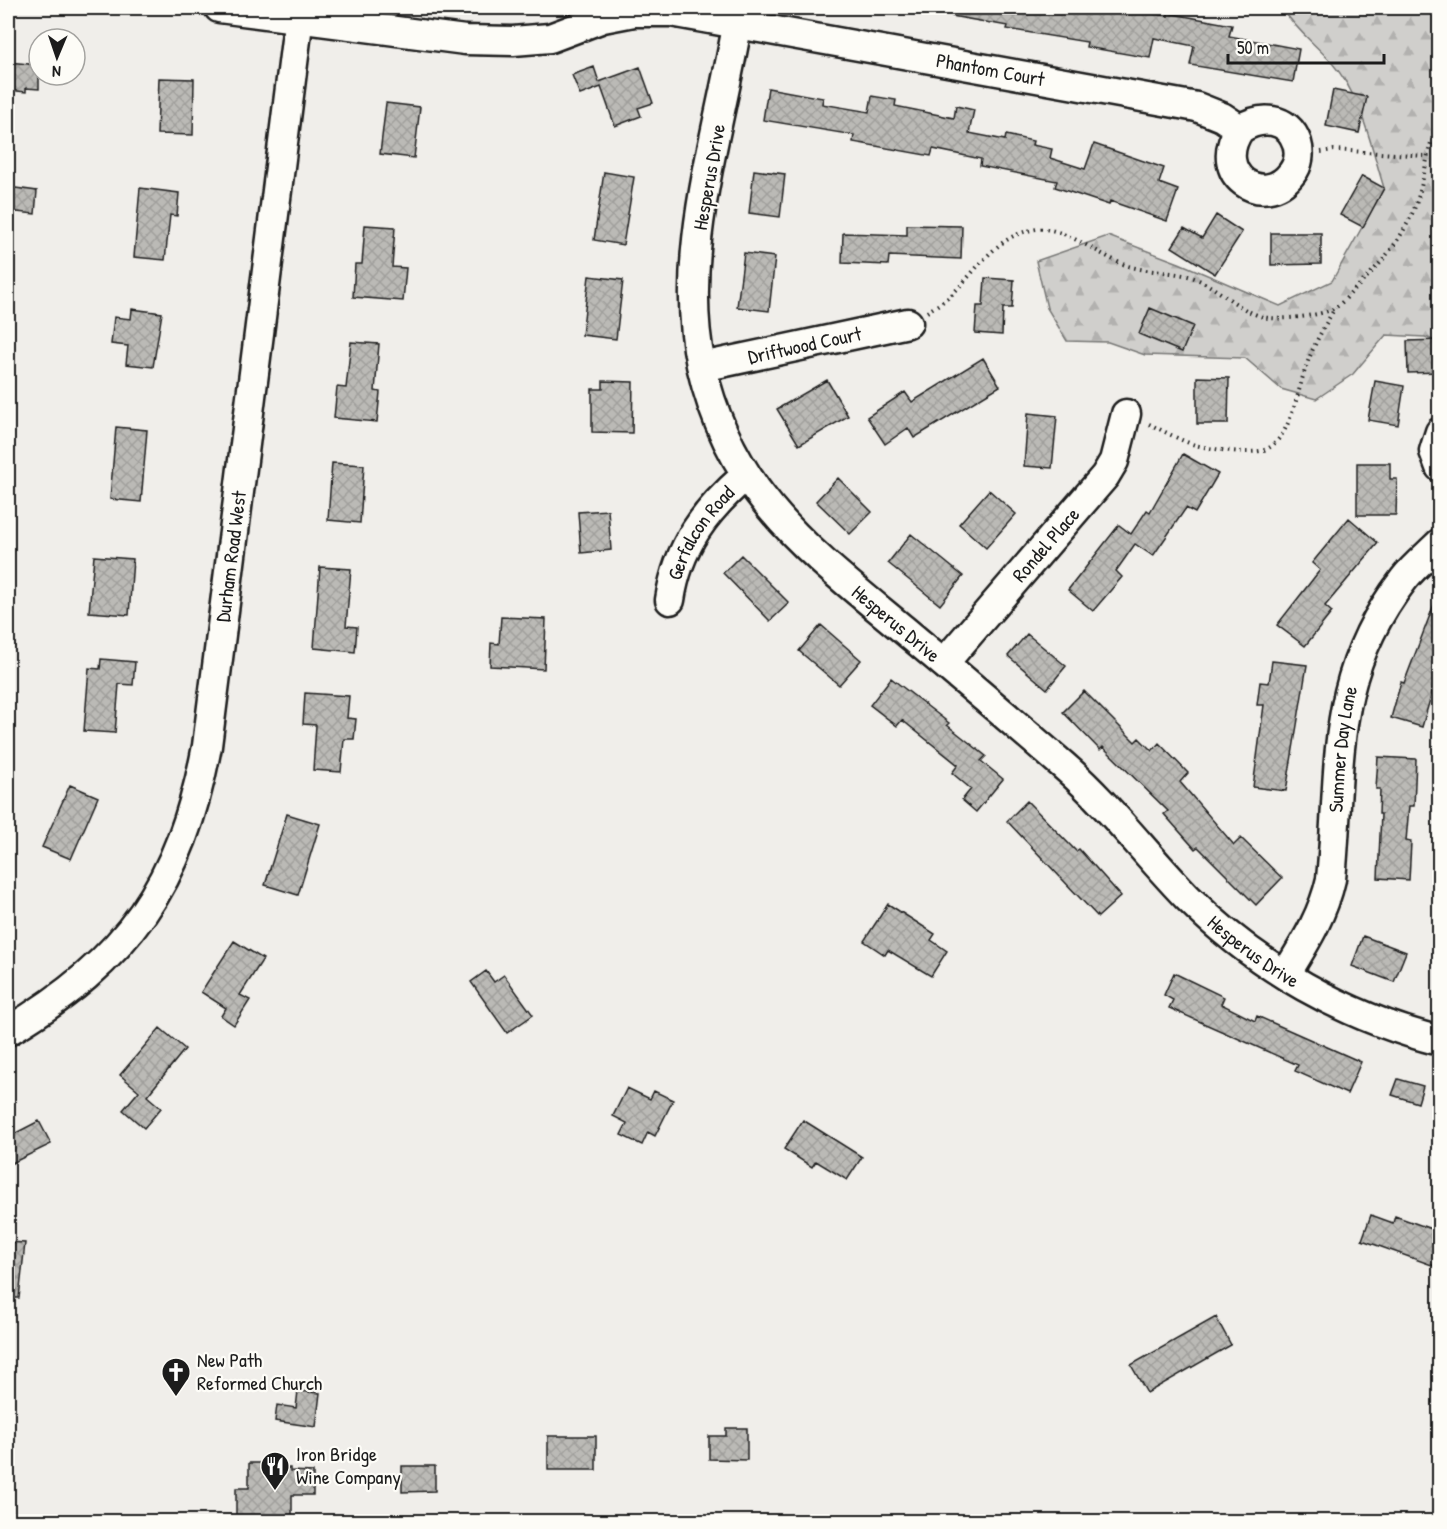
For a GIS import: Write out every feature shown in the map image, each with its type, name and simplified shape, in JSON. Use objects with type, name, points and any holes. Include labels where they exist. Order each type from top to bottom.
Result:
[{"type":"street","name":"Phantom Court","points":[[219,8],[299,13],[465,40],[513,41],[550,38],[603,18],[634,12],[739,15],[1197,108],[1222,117],[1240,129]]},
{"type":"street","name":"Durham Road West","points":[[8,1031],[83,980],[113,951],[144,913],[168,873],[188,824],[207,746],[299,13]]},
{"type":"street","name":"Hesperus Drive","points":[[739,15],[695,256],[692,291],[695,330],[702,367],[725,439],[745,476],[771,512],[815,555],[1068,769],[1188,897],[1221,928],[1286,974],[1377,1023],[1440,1041]]},
{"type":"street","points":[[1266,119],[1288,128],[1297,141],[1299,154],[1296,167],[1287,180],[1265,189],[1252,186],[1233,171],[1229,154],[1232,141],[1240,129],[1253,121],[1266,119]]},
{"type":"street","name":"Driftwood Court","points":[[702,367],[908,323]]},
{"type":"street","name":"Rondel Place","points":[[944,663],[1105,476],[1114,461],[1126,414]]},
{"type":"street","points":[[1440,432],[1434,451],[1440,467]]},
{"type":"street","name":"Gerfalcon Road","points":[[670,600],[678,565],[693,531],[718,500],[745,476]]},
{"type":"street","name":"Summer Day Lane","points":[[1286,974],[1314,930],[1327,896],[1335,845],[1342,723],[1360,652],[1378,618],[1405,577],[1440,543]]},
{"type":"path","points":[[1126,414],[1195,445],[1249,453],[1265,450],[1276,441],[1292,416],[1305,370],[1321,330],[1335,308],[1378,266],[1400,240],[1413,212],[1426,156],[1440,118]]},
{"type":"path","points":[[1299,154],[1335,150],[1426,156]]},
{"type":"path","points":[[908,323],[948,298],[979,262],[999,245],[1019,234],[1039,229],[1058,232],[1125,265],[1188,276],[1215,288],[1244,309],[1265,317],[1304,316],[1335,308]]},
{"type":"green space","points":[[1282,8],[1439,8],[1439,342],[1425,337],[1386,335],[1353,374],[1316,399],[1281,389],[1245,358],[1145,355],[1108,342],[1067,341],[1047,308],[1036,261],[1108,236],[1280,306],[1332,281],[1384,188],[1364,122],[1351,91],[1332,63]]},
{"type":"building","points":[[952,8],[1120,8],[1168,16],[1168,13],[1232,25],[1229,36],[1299,49],[1293,82],[1190,65],[1194,46],[1154,38],[1150,58],[1086,47],[1087,42],[1007,29],[1008,26],[952,16]]},
{"type":"building","points":[[8,62],[27,64],[27,87],[39,87],[39,89],[26,88],[26,92],[8,90]]},
{"type":"building","points":[[594,67],[599,82],[640,67],[653,103],[638,108],[641,116],[615,126],[601,87],[580,95],[572,75]]},
{"type":"building","points":[[159,78],[194,79],[193,135],[157,134]]},
{"type":"building","points":[[768,88],[823,98],[822,104],[869,112],[872,96],[896,100],[895,106],[954,118],[956,106],[974,110],[969,133],[1005,140],[1006,135],[1033,141],[1032,145],[1052,149],[1050,158],[1085,169],[1094,144],[1164,168],[1159,183],[1178,190],[1167,221],[1110,201],[1109,205],[1055,187],[1057,181],[980,166],[981,159],[933,149],[931,156],[853,142],[854,135],[763,120]]},
{"type":"building","points":[[1333,90],[1367,97],[1359,133],[1326,126]]},
{"type":"building","points":[[386,103],[420,107],[414,158],[380,154]]},
{"type":"building","points":[[754,170],[785,174],[780,217],[749,213]]},
{"type":"building","points":[[604,172],[634,177],[623,245],[594,240]]},
{"type":"building","points":[[1362,176],[1384,188],[1363,227],[1340,215]]},
{"type":"building","points":[[8,187],[37,191],[35,214],[8,211]]},
{"type":"building","points":[[140,188],[179,193],[177,216],[170,215],[165,260],[134,257]]},
{"type":"building","points":[[1216,215],[1242,232],[1215,274],[1172,247],[1184,228],[1202,238]]},
{"type":"building","points":[[365,225],[395,227],[392,267],[406,268],[403,301],[353,297],[355,264],[362,264]]},
{"type":"building","points":[[907,225],[962,226],[961,259],[889,256],[888,265],[842,263],[843,233],[907,235]]},
{"type":"building","points":[[1271,233],[1321,233],[1321,264],[1271,265]]},
{"type":"building","points":[[744,253],[775,257],[769,311],[737,307]]},
{"type":"building","points":[[589,276],[623,280],[616,339],[582,335]]},
{"type":"building","points":[[985,278],[1014,280],[1012,308],[1003,308],[1002,335],[975,333],[977,306],[983,306]]},
{"type":"building","points":[[1150,308],[1193,326],[1182,352],[1139,334]]},
{"type":"building","points":[[132,309],[162,313],[153,367],[126,364],[128,346],[111,344],[114,317],[131,319]]},
{"type":"building","points":[[1440,340],[1440,372],[1408,373],[1407,341]]},
{"type":"building","points":[[351,342],[379,344],[375,391],[380,392],[377,422],[334,418],[337,387],[346,388]]},
{"type":"building","points":[[983,358],[1000,386],[914,438],[908,428],[885,444],[867,417],[905,392],[912,402]]},
{"type":"building","points":[[1197,377],[1229,378],[1228,424],[1197,424]]},
{"type":"building","points":[[827,380],[848,416],[799,445],[777,409]]},
{"type":"building","points":[[603,381],[633,382],[632,433],[592,432],[592,389],[603,389]]},
{"type":"building","points":[[1375,381],[1404,386],[1398,425],[1368,420]]},
{"type":"building","points":[[1028,413],[1057,416],[1052,468],[1024,466]]},
{"type":"building","points":[[116,427],[147,430],[141,502],[110,499]]},
{"type":"building","points":[[1183,454],[1218,474],[1195,513],[1186,508],[1153,556],[1135,544],[1116,571],[1122,577],[1093,611],[1068,590],[1119,525],[1131,534],[1147,510],[1150,512]]},
{"type":"building","points":[[332,463],[364,465],[360,523],[328,520]]},
{"type":"building","points":[[1357,463],[1390,463],[1390,479],[1397,479],[1396,515],[1357,515]]},
{"type":"building","points":[[838,478],[872,512],[850,534],[816,501]]},
{"type":"building","points":[[989,490],[1016,514],[986,548],[959,524]]},
{"type":"building","points":[[608,510],[611,550],[581,553],[578,512]]},
{"type":"building","points":[[1349,518],[1378,543],[1325,606],[1332,612],[1305,646],[1277,625],[1320,570],[1312,563]]},
{"type":"building","points":[[911,534],[963,576],[940,605],[888,563]]},
{"type":"building","points":[[741,555],[789,603],[770,621],[723,573]]},
{"type":"building","points":[[94,556],[133,559],[129,615],[89,612]]},
{"type":"building","points":[[320,567],[351,569],[346,626],[357,627],[355,652],[314,648]]},
{"type":"building","points":[[1438,594],[1440,665],[1422,727],[1391,718],[1401,682],[1404,683]]},
{"type":"building","points":[[501,617],[546,619],[544,669],[490,666],[491,643],[499,644]]},
{"type":"building","points":[[821,625],[861,660],[839,685],[799,651]]},
{"type":"building","points":[[1027,634],[1066,666],[1047,689],[1008,656]]},
{"type":"building","points":[[101,659],[135,662],[133,685],[119,684],[115,733],[84,731],[89,668],[100,669]]},
{"type":"building","points":[[1272,661],[1307,665],[1286,791],[1253,787],[1264,705],[1257,705],[1260,682],[1269,683]]},
{"type":"building","points":[[891,678],[949,723],[947,725],[986,756],[981,761],[1003,779],[976,812],[962,800],[971,789],[952,773],[958,765],[902,720],[897,726],[870,705]]},
{"type":"building","points":[[1084,691],[1135,742],[1139,738],[1152,751],[1159,743],[1188,773],[1180,782],[1234,845],[1241,838],[1282,878],[1256,905],[1198,847],[1195,849],[1164,814],[1168,811],[1103,747],[1100,750],[1063,712]]},
{"type":"building","points":[[305,693],[349,696],[347,718],[356,719],[354,739],[344,739],[341,772],[313,770],[316,725],[303,724]]},
{"type":"building","points":[[1378,757],[1416,759],[1414,806],[1409,806],[1406,841],[1411,842],[1409,880],[1378,878],[1381,814],[1379,814],[1380,789],[1376,789]]},
{"type":"building","points":[[70,785],[98,797],[71,859],[42,847]]},
{"type":"building","points":[[1027,801],[1076,851],[1079,849],[1121,896],[1098,917],[1007,821]]},
{"type":"building","points":[[287,814],[320,824],[298,895],[265,885]]},
{"type":"building","points":[[888,904],[935,934],[931,940],[947,951],[931,976],[888,950],[885,955],[864,941]]},
{"type":"building","points":[[1363,936],[1406,952],[1394,982],[1352,966]]},
{"type":"building","points":[[234,941],[263,959],[240,995],[250,1000],[234,1025],[221,1016],[226,1008],[201,992]]},
{"type":"building","points":[[486,971],[494,982],[504,975],[533,1015],[507,1033],[471,982]]},
{"type":"building","points":[[1174,973],[1224,997],[1221,1004],[1255,1021],[1257,1016],[1361,1062],[1347,1094],[1295,1071],[1298,1065],[1169,1008],[1173,1000],[1164,995]]},
{"type":"building","points":[[160,1028],[185,1049],[147,1096],[161,1108],[144,1128],[123,1110],[139,1091],[120,1075]]},
{"type":"building","points":[[1398,1079],[1423,1086],[1418,1103],[1392,1095]]},
{"type":"building","points":[[627,1088],[650,1099],[654,1091],[673,1100],[655,1136],[648,1132],[642,1145],[621,1135],[627,1123],[613,1116]]},
{"type":"building","points":[[803,1120],[862,1157],[847,1180],[816,1161],[812,1167],[784,1149]]},
{"type":"building","points":[[39,1121],[51,1144],[8,1165],[8,1137]]},
{"type":"building","points":[[1371,1215],[1393,1223],[1395,1216],[1440,1232],[1440,1268],[1362,1240]]},
{"type":"building","points":[[8,1242],[25,1243],[19,1298],[8,1298]]},
{"type":"building","points":[[1216,1317],[1231,1345],[1147,1393],[1131,1365]]},
{"type":"building","points":[[298,1391],[320,1393],[316,1427],[275,1421],[277,1405],[296,1408]]},
{"type":"building","points":[[726,1428],[747,1428],[747,1460],[709,1459],[709,1436],[726,1436]]},
{"type":"building","points":[[548,1436],[596,1436],[596,1470],[548,1470]]},
{"type":"building","name":"Iron Bridge Wine Company","points":[[249,1463],[270,1463],[270,1468],[290,1468],[290,1471],[313,1472],[313,1495],[292,1495],[292,1518],[236,1518],[236,1488],[249,1488]]},
{"type":"building","points":[[402,1466],[435,1466],[435,1491],[402,1492]]},
{"type":"place","name":"New Path Reformed Church","points":[[176,1398]]},
{"type":"place","name":"Iron Bridge Wine Company","points":[[275,1492]]}]
